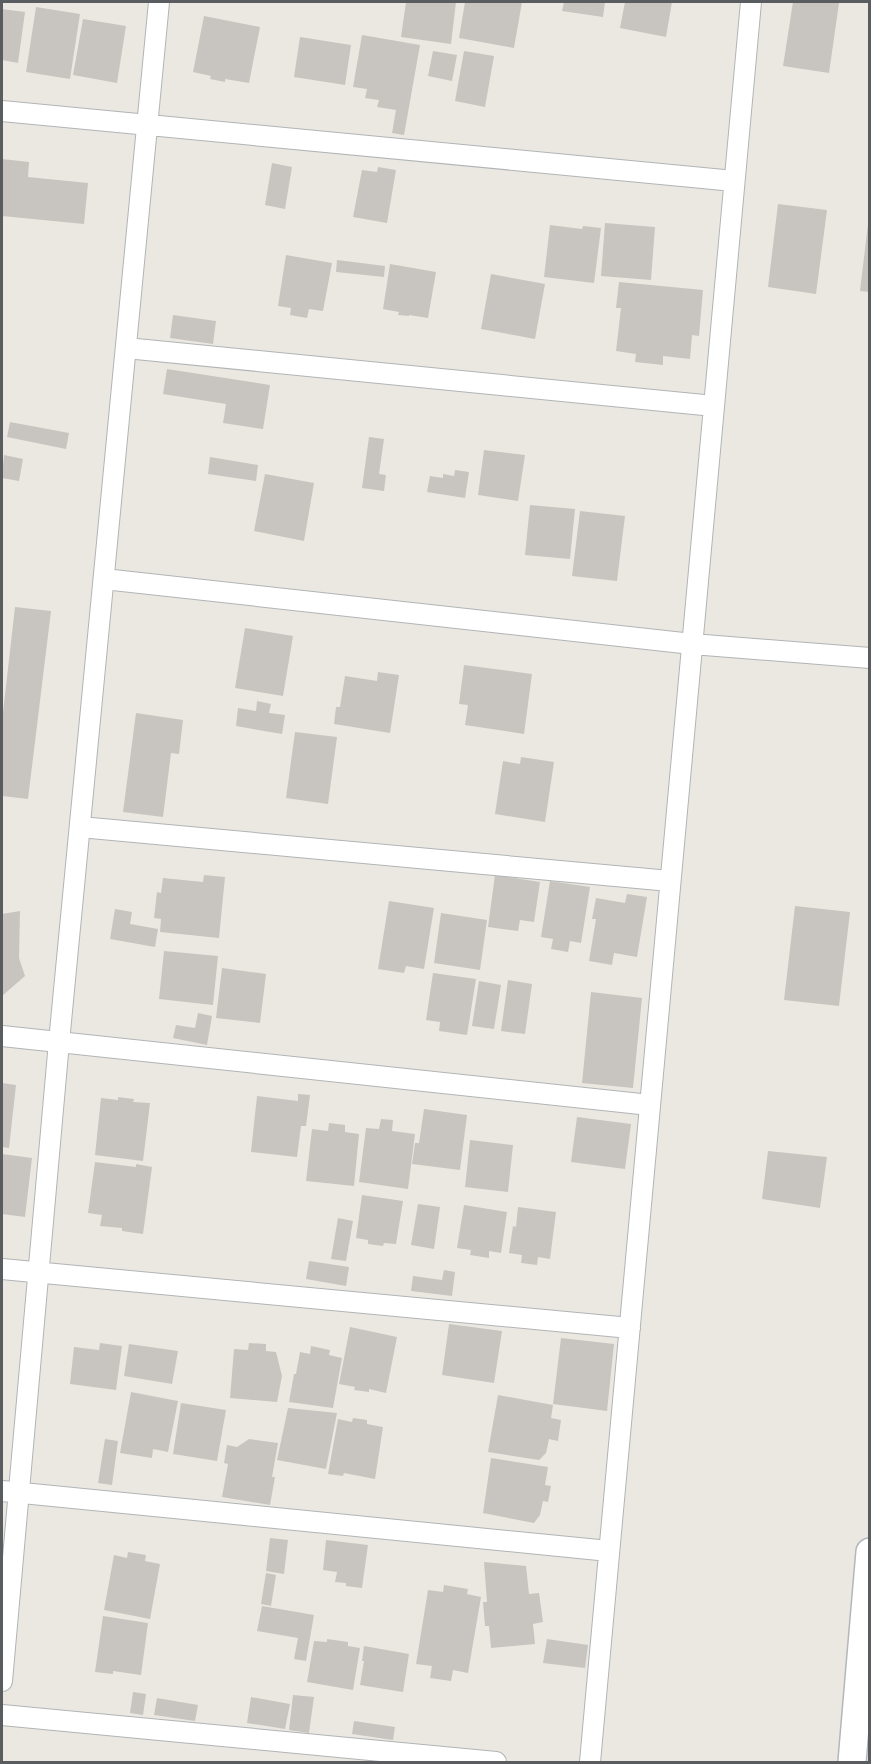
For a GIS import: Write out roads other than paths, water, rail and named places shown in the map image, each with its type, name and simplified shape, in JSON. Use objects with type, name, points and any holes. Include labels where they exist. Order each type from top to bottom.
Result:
[{"type":"main road","points":[[852,1762],[870,1552]]},
{"type":"street","points":[[2,1681],[10,1492],[39,1272],[159,2]]},
{"type":"street","points":[[590,1762],[751,2]]},
{"type":"street","points":[[2,111],[734,181]]},
{"type":"street","points":[[126,348],[714,406]]},
{"type":"street","points":[[104,579],[692,644],[870,658]]},
{"type":"street","points":[[80,826],[670,881]]},
{"type":"street","points":[[2,1036],[650,1105]]},
{"type":"street","points":[[2,1269],[630,1328]]},
{"type":"street","points":[[10,1492],[609,1551]]},
{"type":"street","points":[[2,1715],[496,1762]]}]
